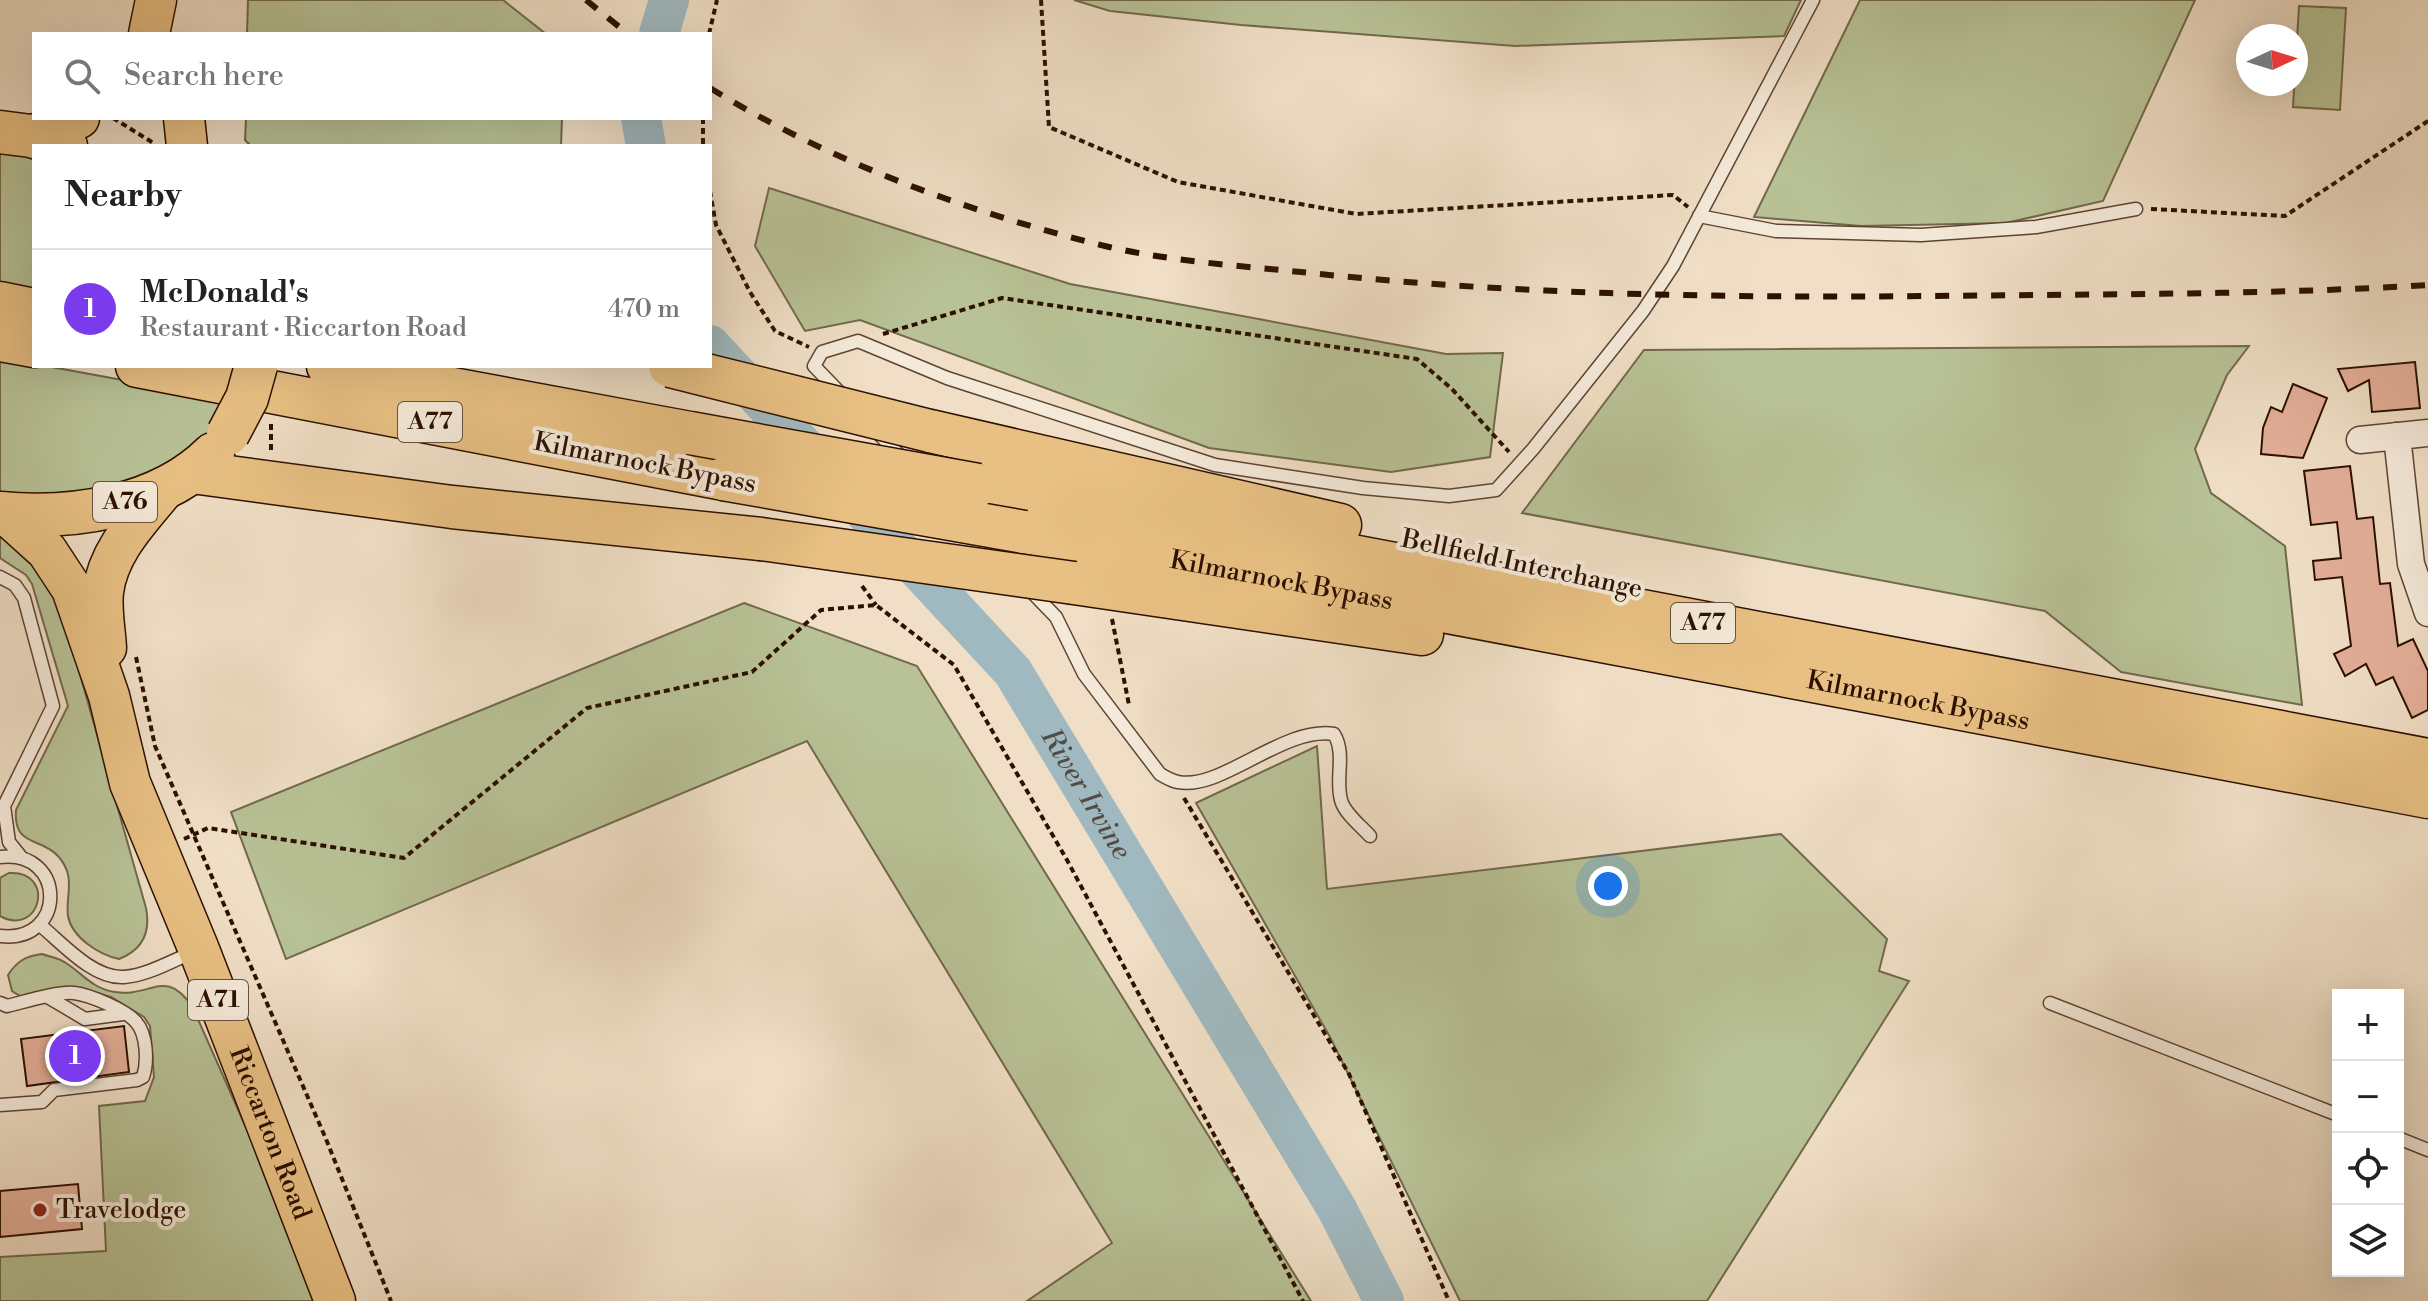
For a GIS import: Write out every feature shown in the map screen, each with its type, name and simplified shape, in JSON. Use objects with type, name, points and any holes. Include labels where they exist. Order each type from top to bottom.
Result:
[{"type":"highway","points":[[0,303],[32,310]]},
{"type":"highway","points":[[0,340],[32,346]]},
{"type":"highway","name":"Kilmarnock Bypass","points":[[147,368],[723,479],[1013,546],[2036,705],[2428,760]]},
{"type":"highway","name":"A76","points":[[2,513],[86,511],[143,497],[179,480],[213,454],[228,434],[247,398],[255,368]]},
{"type":"highway","name":"Kilmarnock Bypass","points":[[339,368],[690,433],[962,494],[2036,705],[2428,797]]},
{"type":"highway","name":"Bellfield Interchange","points":[[678,368],[1191,492],[1659,594],[2036,705]]},
{"type":"highway","name":"A77","points":[[179,480],[272,482],[452,507],[761,539],[1074,583],[2036,705]]},
{"type":"main road","points":[[149,32],[156,0]]},
{"type":"main road","points":[[171,0],[175,32]]},
{"type":"main road","points":[[32,138],[74,120]]},
{"type":"main road","points":[[184,120],[187,144]]},
{"type":"main road","name":"Riccarton Road","points":[[109,696],[103,592],[113,561],[125,538],[179,480]]},
{"type":"main road","name":"Riccarton Road","points":[[2,513],[47,551],[72,589],[109,696],[130,783],[175,843],[199,950],[335,1301]]},
{"type":"street","points":[[2360,440],[2428,433]]},
{"type":"street","points":[[2397,436],[2411,564],[2428,613]]},
{"type":"lane","points":[[935,492],[814,366],[822,352],[858,341],[947,378],[1215,465],[1363,488],[1449,496],[1496,490],[1643,311],[1673,266],[1813,0]]},
{"type":"lane","points":[[1699,216],[1776,231],[1921,235],[2036,227],[2136,209]]},
{"type":"lane","points":[[962,494],[979,538]]},
{"type":"lane","points":[[1013,546],[1056,617],[1084,674],[1160,774],[1178,782],[1201,781],[1297,738],[1322,732],[1334,734],[1339,743],[1341,800],[1370,836]]},
{"type":"lane","points":[[0,577],[15,585],[24,598],[53,706],[4,806],[9,842],[21,857]]},
{"type":"lane","points":[[0,857],[21,857],[32,862],[48,880],[51,903],[40,925],[21,936],[0,936]]},
{"type":"lane","points":[[40,925],[89,965],[121,977],[140,974],[199,950]]},
{"type":"lane","points":[[0,1003],[7,1006],[73,992],[108,1004],[139,1025],[146,1069],[143,1077],[137,1080],[54,1090],[42,1102],[0,1105]]},
{"type":"lane","points":[[48,997],[85,1019],[123,1014]]},
{"type":"lane","points":[[2050,1003],[2332,1113]]},
{"type":"lane","points":[[2404,1140],[2428,1150]]},
{"type":"path","points":[[709,32],[717,0]]},
{"type":"path","points":[[1041,0],[1049,127],[1178,182],[1356,214],[1673,195],[1699,216]]},
{"type":"path","points":[[116,120],[155,144]]},
{"type":"path","points":[[703,120],[703,144]]},
{"type":"path","points":[[2136,209],[2285,216],[2428,121]]},
{"type":"path","points":[[712,202],[716,225],[750,292],[775,331],[822,352]]},
{"type":"path","points":[[858,341],[1002,298],[1417,359],[1452,389],[1520,464]]},
{"type":"path","points":[[271,419],[272,482]]},
{"type":"path","points":[[175,843],[208,828],[404,858],[587,708],[752,672],[821,610],[876,605],[954,665],[1067,860],[1303,1301]]},
{"type":"path","points":[[1109,608],[1138,745]]},
{"type":"path","points":[[134,644],[175,843],[326,1139],[391,1301]]},
{"type":"path","points":[[1173,780],[1349,1074],[1449,1301]]},
{"type":"green space","points":[[248,0],[503,0],[543,32],[247,32]]},
{"type":"green space","points":[[1074,0],[1801,0],[1784,36],[1515,46],[1241,25],[1110,11]]},
{"type":"green space","points":[[1860,0],[2195,0],[2103,201],[2006,223],[1861,226],[1754,217]]},
{"type":"green space","points":[[2299,6],[2346,8],[2340,110],[2293,107],[2294,96],[2308,96],[2308,24],[2298,24]]},
{"type":"green space","points":[[246,120],[562,120],[561,144],[249,144],[245,140]]},
{"type":"green space","points":[[0,152],[32,158],[32,297],[0,291]]},
{"type":"green space","points":[[769,188],[1070,284],[1446,354],[1503,353],[1490,457],[1391,472],[1209,448],[860,320],[805,331],[755,246]]},
{"type":"green space","points":[[2249,346],[2227,375],[2195,449],[2211,493],[2285,546],[2302,705],[2121,672],[2045,611],[1522,513],[1644,350]]},
{"type":"green space","points":[[0,358],[32,368],[57,368],[232,400],[221,423],[190,458],[131,485],[81,494],[0,494]]},
{"type":"green space","points":[[0,535],[55,586],[146,908],[147,925],[143,940],[134,951],[119,959],[96,949],[75,931],[68,916],[69,879],[64,864],[51,850],[23,836],[16,822],[16,810],[68,706],[32,584],[26,575],[0,558]]},
{"type":"green space","points":[[744,603],[917,666],[1311,1301],[1027,1301],[1112,1243],[807,741],[286,959],[231,812]]},
{"type":"green space","points":[[1317,746],[1327,889],[1781,834],[1887,939],[1879,971],[1909,981],[1707,1301],[1460,1301],[1330,1037],[1196,803]]},
{"type":"green space","points":[[9,873],[24,875],[38,891],[38,902],[25,918],[14,920],[0,916],[0,878]]},
{"type":"green space","points":[[42,954],[63,961],[107,990],[128,993],[166,986],[183,996],[193,1008],[267,1175],[317,1301],[0,1301],[0,1257],[106,1251],[99,1106],[145,1101],[154,1077],[150,1026],[144,1017],[111,997],[64,987],[20,996],[12,991],[8,975],[11,970],[22,960]]},
{"type":"building","points":[[2415,362],[2420,408],[2372,412],[2369,380],[2348,391],[2338,369]]},
{"type":"building","points":[[2293,384],[2327,398],[2303,458],[2261,454],[2263,428],[2271,407],[2282,412]]},
{"type":"building","points":[[2350,466],[2357,519],[2373,517],[2380,584],[2390,583],[2398,646],[2413,639],[2428,671],[2428,710],[2412,718],[2393,677],[2376,685],[2366,664],[2345,676],[2334,654],[2351,646],[2342,577],[2315,580],[2313,561],[2341,558],[2337,522],[2311,525],[2304,471]]},
{"type":"building","points":[[124,1026],[129,1072],[27,1086],[21,1039]]},
{"type":"building","name":"Travelodge","points":[[78,1184],[82,1229],[0,1237],[0,1191]]},
{"type":"waterway","name":"River Irvine","points":[[660,32],[669,0]]},
{"type":"waterway","name":"River Irvine","points":[[641,120],[646,144]]},
{"type":"waterway","name":"River Irvine","points":[[712,347],[1013,672],[1337,1209],[1384,1301]]},
{"type":"railway","points":[[586,0],[626,32]]},
{"type":"railway","points":[[712,89],[804,140],[954,202],[1109,247],[1210,263],[1466,286],[1700,295],[2182,294],[2428,285]]},
{"type":"place","name":"McDonald's","points":[[75,1056]]},
{"type":"place","name":"Travelodge","points":[[40,1210]]}]
